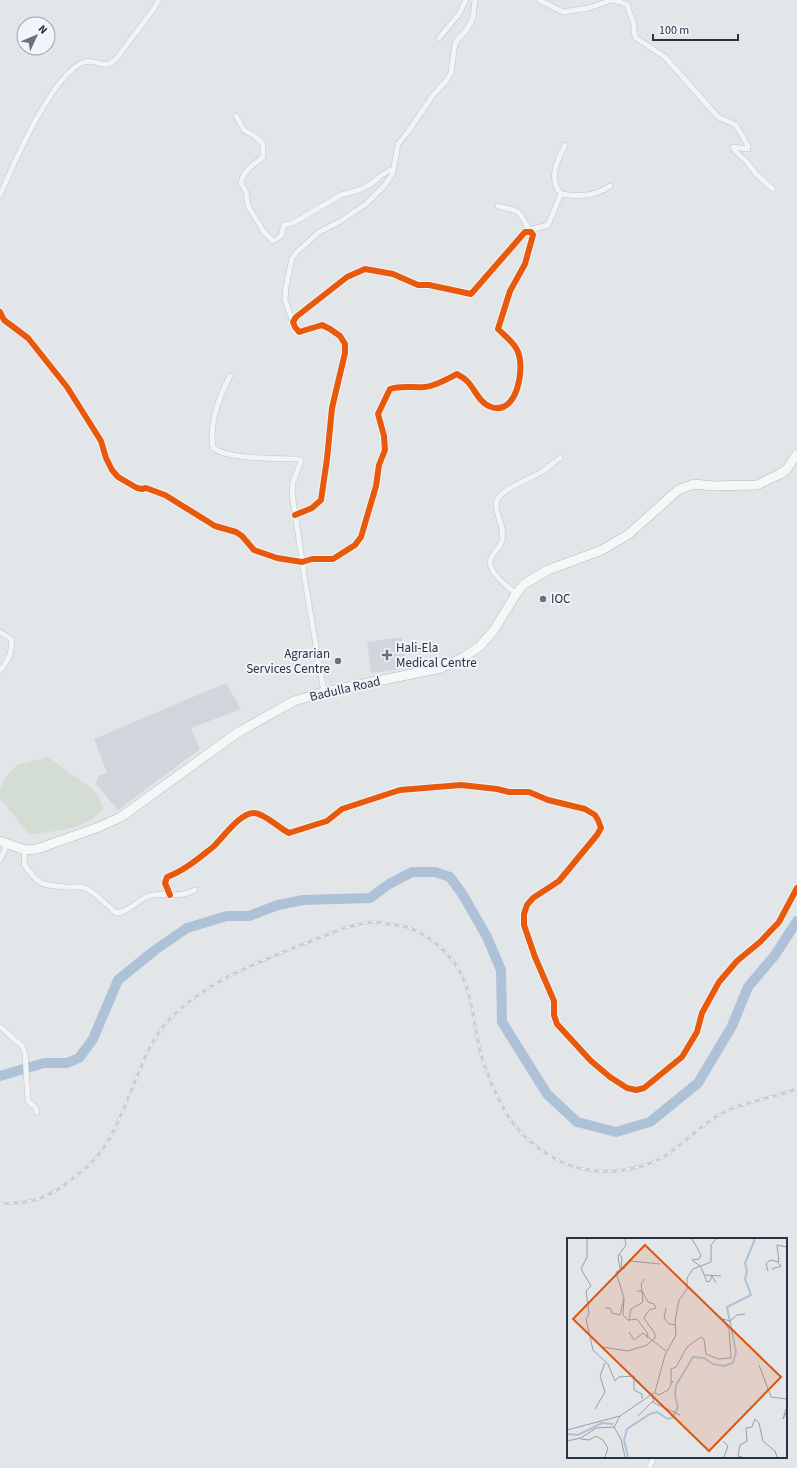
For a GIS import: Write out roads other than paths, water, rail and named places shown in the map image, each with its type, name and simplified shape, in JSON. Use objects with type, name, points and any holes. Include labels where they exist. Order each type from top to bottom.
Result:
[{"type":"highway","name":"Badulla Road","points":[[3,842],[25,850],[37,849],[99,827],[121,817],[237,733],[294,701],[324,692],[441,668],[464,657],[480,646],[494,630],[516,594],[524,584],[548,570],[602,550],[629,534],[678,490],[694,484],[713,486],[757,485],[787,469],[797,454]]},
{"type":"street","points":[[0,195],[30,129],[56,89],[73,69],[85,61],[108,64],[116,59],[159,0]]},
{"type":"street","points":[[439,38],[459,14],[466,0]]},
{"type":"street","points":[[295,515],[312,508],[321,500],[332,408],[345,353],[345,344],[340,336],[322,325],[299,332],[295,327],[285,300],[292,258],[296,252],[318,232],[339,222],[366,204],[384,186],[392,175],[398,144],[433,95],[451,73],[455,44],[473,18],[476,0]]},
{"type":"street","points":[[539,0],[563,12],[589,8],[611,0],[628,5],[628,12],[633,22],[634,34],[636,38],[665,57],[718,117],[736,125],[748,148],[744,149],[733,147],[735,151],[747,162],[757,175],[773,189]]},
{"type":"street","points":[[236,116],[244,130],[263,144],[263,157],[249,168],[240,183],[246,192],[248,206],[264,232],[272,241],[281,236],[284,225],[293,223],[341,195],[359,190],[371,184],[390,170],[393,172]]},
{"type":"street","points":[[565,145],[554,173],[556,188],[562,194],[575,196],[590,194],[602,192],[610,186]]},
{"type":"street","points":[[293,322],[296,317],[347,277],[365,269],[393,274],[418,285],[429,285],[471,294],[525,232],[531,232],[533,229],[548,225],[562,194]]},
{"type":"street","points":[[0,312],[4,320],[28,338],[67,387],[100,441],[112,470],[118,477],[137,488],[142,490],[146,488],[165,496],[209,522],[236,532],[242,536],[254,550],[277,558],[302,562],[312,559],[333,559],[355,545],[361,537],[376,486],[379,465],[385,450],[384,436],[378,414],[390,389],[398,386],[424,387],[434,385],[457,374],[466,380],[478,396],[490,407],[499,409],[507,406],[512,401],[519,383],[521,366],[515,347],[498,329],[510,291],[525,264],[533,235],[520,213],[498,206]]},
{"type":"street","points":[[230,376],[223,389],[214,416],[212,439],[213,448],[220,452],[244,456],[299,459],[301,461],[293,482],[292,493],[324,692]]},
{"type":"street","points":[[516,594],[495,575],[490,564],[490,560],[502,541],[503,533],[496,503],[498,498],[507,490],[542,472],[560,458]]},
{"type":"street","points":[[0,632],[11,640],[12,646],[11,654],[0,670]]},
{"type":"street","points":[[170,895],[165,883],[168,877],[179,872],[213,846],[235,822],[252,813],[256,813],[267,819],[288,833],[327,821],[342,809],[400,790],[461,785],[497,789],[509,792],[529,792],[548,800],[585,809],[595,815],[598,820],[601,828],[598,835],[559,881],[533,898],[527,905],[524,914],[524,925],[535,957],[554,1001],[554,1015],[557,1024],[591,1061],[605,1073],[627,1088],[636,1090],[644,1088],[682,1057],[697,1032],[702,1013],[719,982],[737,961],[760,942],[779,922],[797,888]]},
{"type":"street","points":[[0,860],[3,842]]},
{"type":"street","points":[[25,850],[24,864],[40,884],[67,888],[83,887],[116,913],[123,913],[138,901],[149,896],[158,894],[183,894],[195,890]]},
{"type":"street","points":[[0,1027],[22,1046],[25,1054],[28,1102],[35,1107],[37,1112]]},
{"type":"street","points":[[649,1468],[654,1458]]},
{"type":"waterway","points":[[0,1076],[44,1063],[67,1063],[79,1058],[93,1039],[118,980],[155,950],[187,928],[227,916],[249,916],[278,905],[303,900],[370,898],[389,884],[412,872],[435,872],[450,877],[463,895],[487,937],[501,970],[502,1022],[547,1094],[577,1122],[616,1132],[650,1122],[698,1083],[732,1026],[748,987],[775,955],[797,921]]},
{"type":"railway","points":[[0,1204],[19,1203],[38,1199],[47,1195],[67,1183],[96,1158],[115,1129],[142,1064],[153,1042],[162,1028],[192,999],[209,987],[247,967],[339,930],[364,923],[379,922],[410,928],[427,937],[449,956],[464,980],[472,1007],[483,1061],[500,1103],[520,1132],[538,1148],[559,1161],[581,1168],[603,1171],[615,1171],[638,1167],[651,1163],[673,1150],[703,1126],[724,1112],[742,1105],[797,1089]]},
{"type":"place","name":"IOC","points":[[543,599]]},
{"type":"place","name":"Hali-Ela Medical Centre","points":[[387,655]]},
{"type":"place","name":"Agrarian Services Centre","points":[[338,661]]}]
